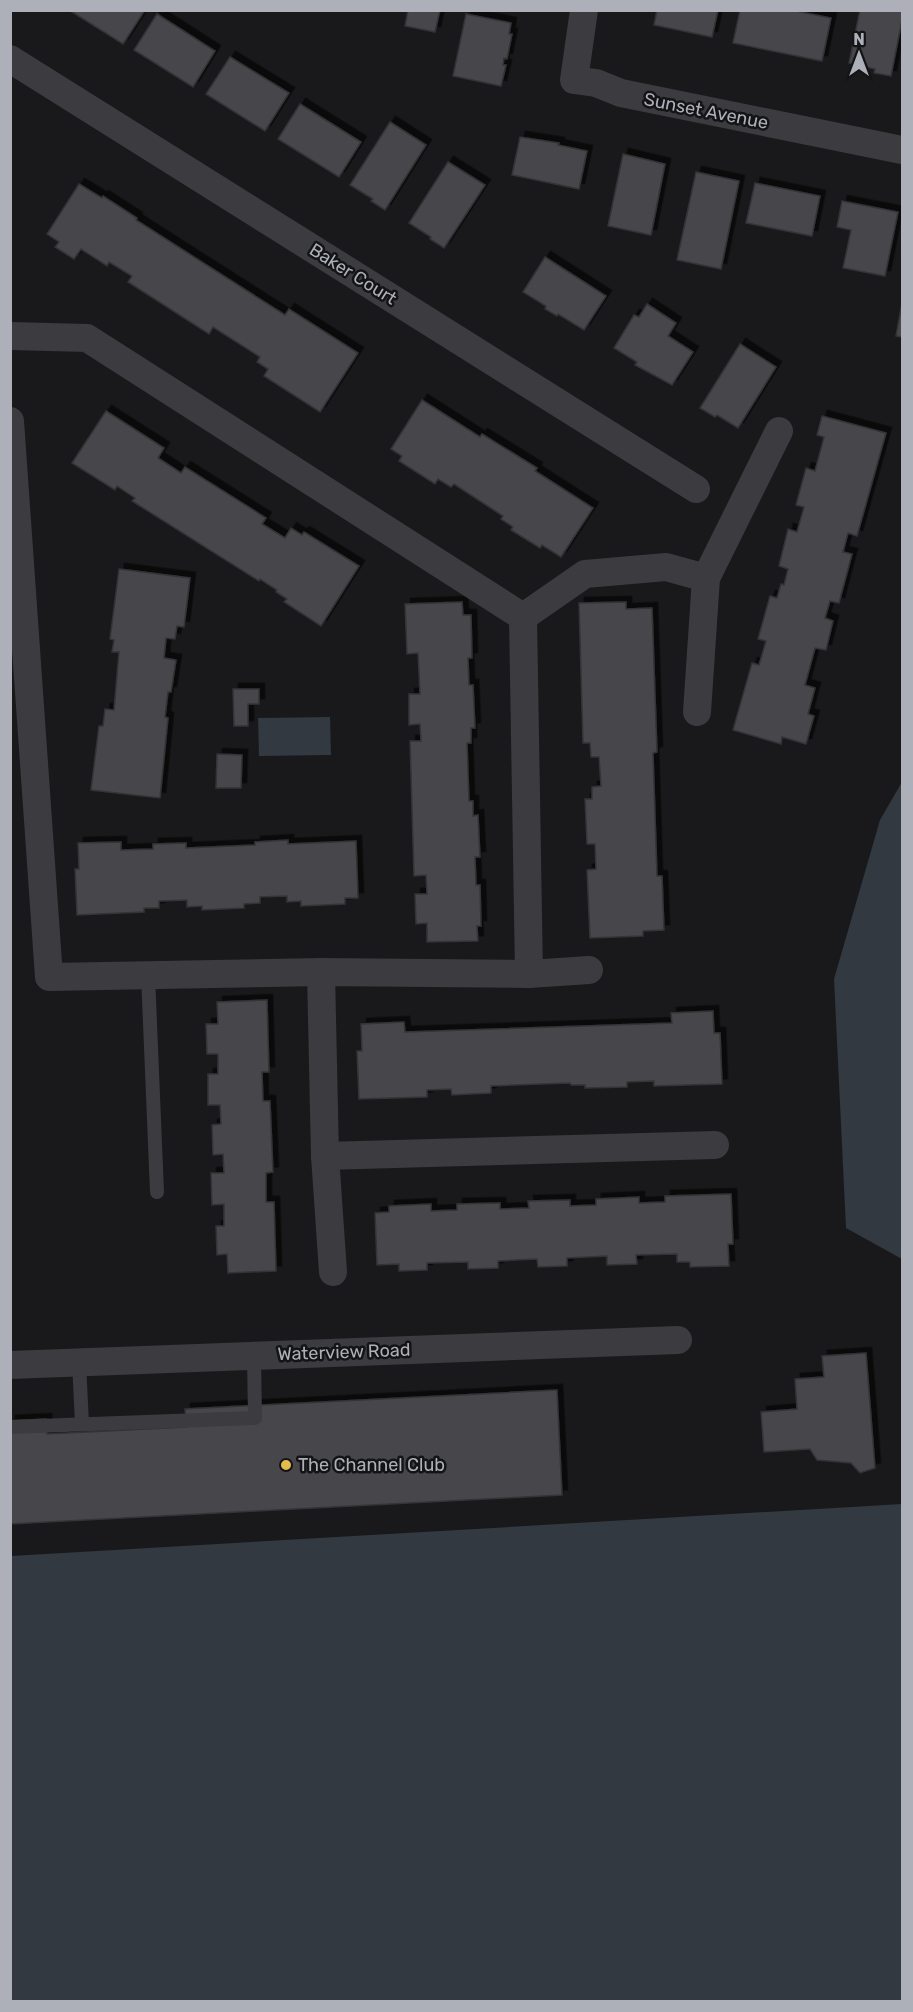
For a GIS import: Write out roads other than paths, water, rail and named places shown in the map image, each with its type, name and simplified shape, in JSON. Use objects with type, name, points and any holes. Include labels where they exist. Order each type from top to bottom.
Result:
[{"type":"street","name":"Sunset Avenue","points":[[583,13],[574,80],[596,83],[621,93],[903,150]]},
{"type":"street","name":"Baker Court","points":[[10,59],[696,489]]},
{"type":"street","points":[[10,336],[87,338],[523,617]]},
{"type":"street","points":[[10,421],[21,722],[49,977],[321,972],[529,974],[589,970]]},
{"type":"street","points":[[698,712],[706,578],[779,431]]},
{"type":"street","points":[[523,617],[585,574],[666,567],[706,578]]},
{"type":"street","points":[[523,617],[529,974]]},
{"type":"street","points":[[321,972],[325,1156],[333,1272]]},
{"type":"street","points":[[325,1156],[715,1145]]},
{"type":"street","name":"Waterview Road","points":[[10,1365],[678,1340]]},
{"type":"lane","points":[[148,975],[157,1192]]},
{"type":"lane","points":[[10,1426],[255,1418],[254,1356]]},
{"type":"lane","points":[[79,1362],[82,1424]]},
{"type":"place","name":"The Channel Club","points":[[286,1465]]}]
